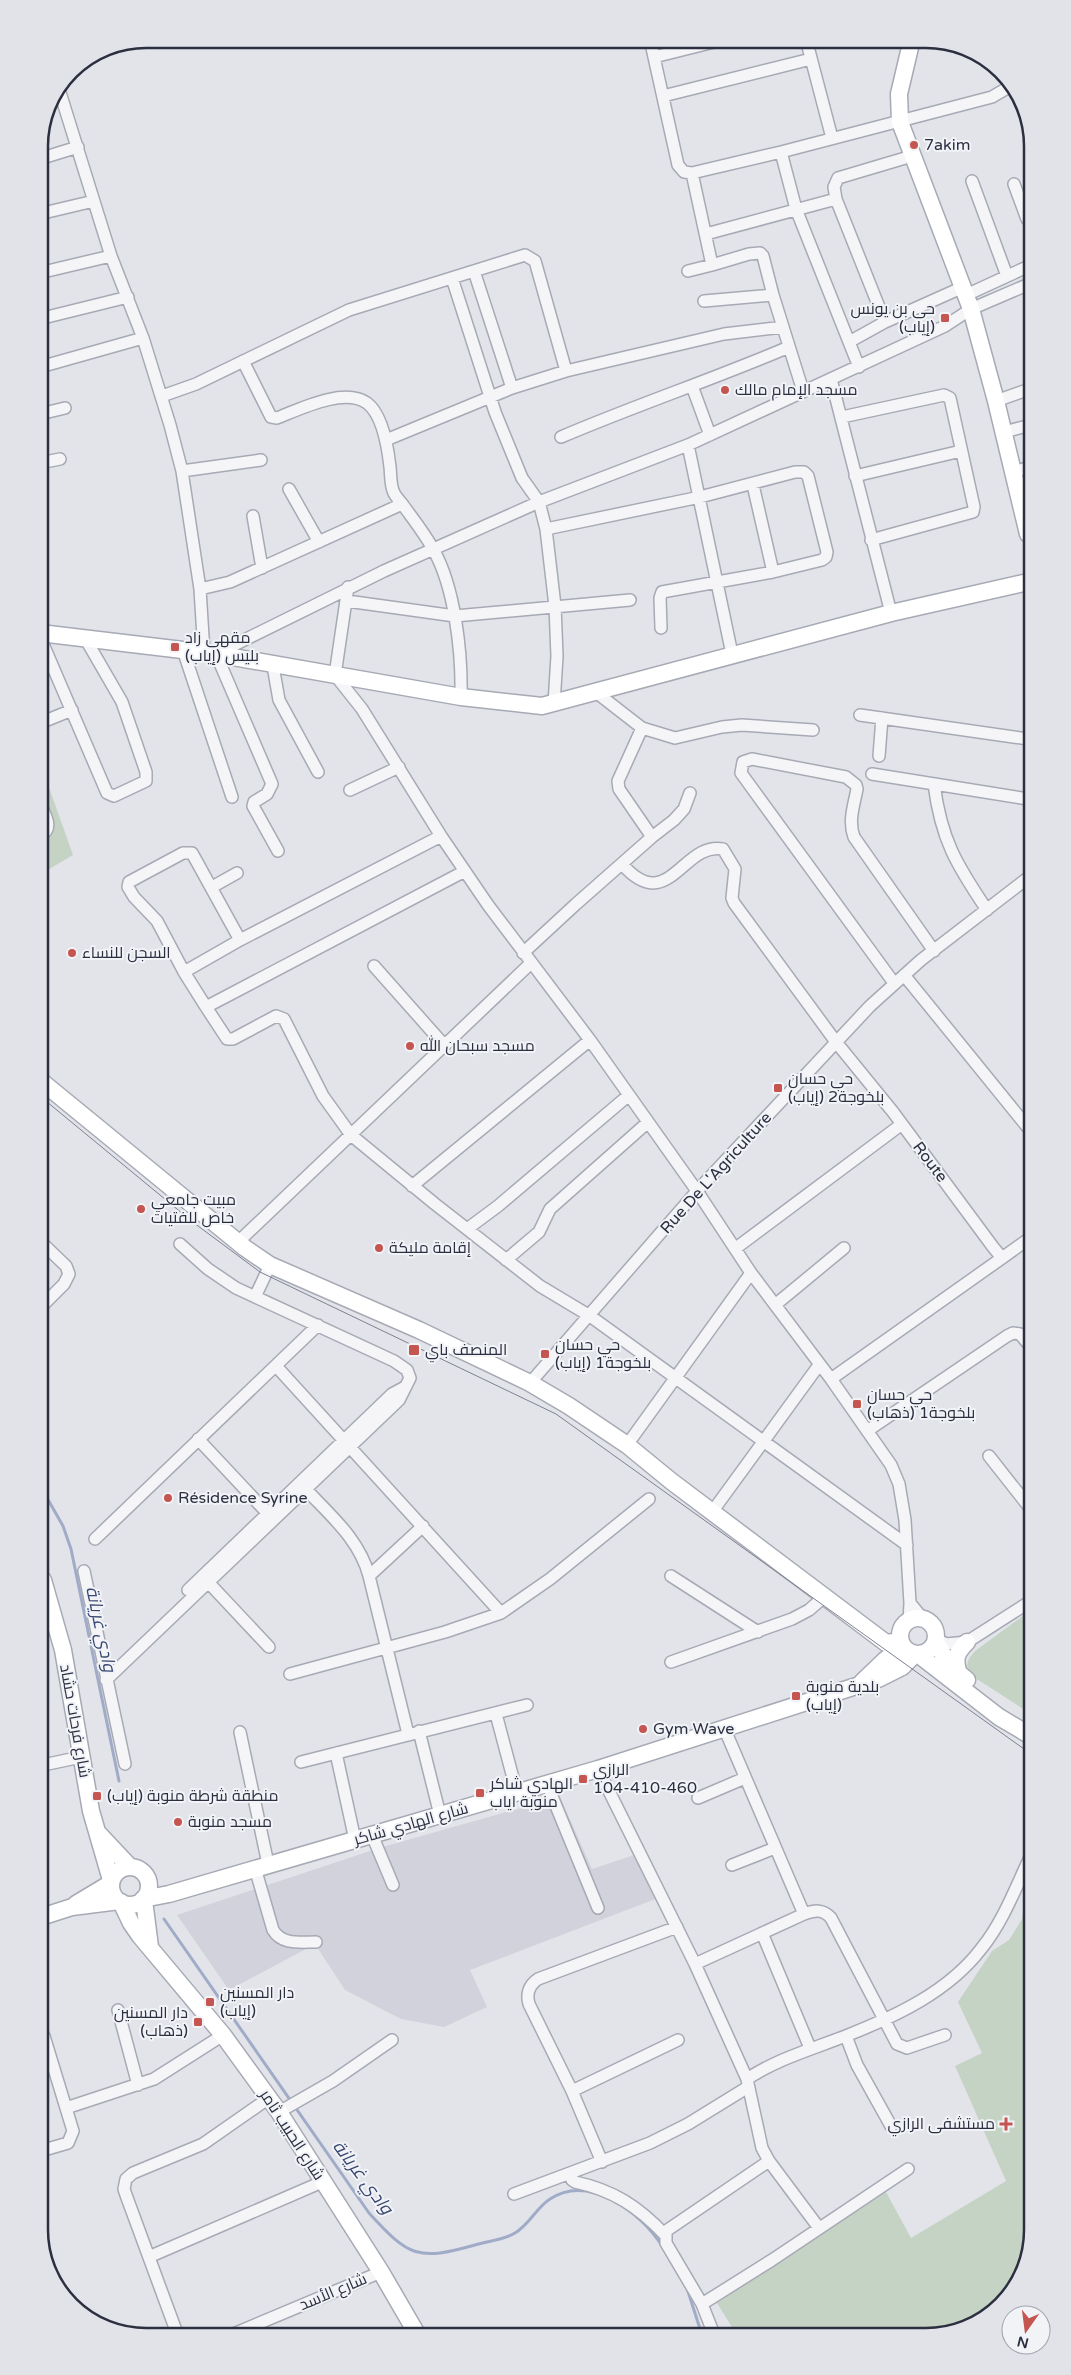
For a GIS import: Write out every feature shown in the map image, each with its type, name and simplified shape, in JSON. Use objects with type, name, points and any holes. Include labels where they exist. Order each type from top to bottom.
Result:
[{"type":"street","points":[[652,48],[678,165],[684,172],[692,173],[900,122],[992,97],[1005,90]]},
{"type":"street","points":[[654,57],[690,48]]},
{"type":"street","points":[[808,48],[832,138]]},
{"type":"street","points":[[910,48],[899,94],[900,122],[965,298],[1004,432],[1020,470],[1024,501]]},
{"type":"street","points":[[663,96],[811,59]]},
{"type":"street","points":[[61,96],[111,256],[143,338],[162,396],[182,471],[210,654],[272,784],[267,794],[254,802],[253,806],[278,851]]},
{"type":"street","points":[[48,156],[78,147]]},
{"type":"street","points":[[781,152],[796,209],[859,368]]},
{"type":"street","points":[[885,322],[836,199],[834,186],[838,178],[912,156]]},
{"type":"street","points":[[692,173],[712,265]]},
{"type":"street","points":[[972,181],[1007,276]]},
{"type":"street","points":[[1014,184],[1024,211]]},
{"type":"street","points":[[706,234],[836,199]]},
{"type":"street","points":[[48,212],[94,201]]},
{"type":"street","points":[[688,271],[749,254],[760,253],[763,256],[803,391]]},
{"type":"street","points":[[162,396],[196,384],[349,310],[526,255],[535,261],[566,371]]},
{"type":"street","points":[[48,271],[111,256]]},
{"type":"street","points":[[210,654],[348,587],[433,549],[540,502],[688,445],[803,391],[859,368],[945,326],[965,298],[1024,268]]},
{"type":"street","points":[[474,271],[512,388]]},
{"type":"street","points":[[452,278],[490,398],[522,478],[540,502],[546,529],[555,606],[557,656],[554,704]]},
{"type":"street","points":[[849,342],[885,322],[965,298],[1024,286]]},
{"type":"street","points":[[704,301],[773,295]]},
{"type":"street","points":[[48,317],[128,297]]},
{"type":"street","points":[[386,440],[512,388],[566,371],[724,334],[783,327]]},
{"type":"street","points":[[48,365],[143,338]]},
{"type":"street","points":[[561,437],[632,407],[692,386],[789,347]]},
{"type":"street","points":[[243,361],[271,417],[276,418],[317,402],[332,399],[357,399],[368,404],[374,411],[386,440],[394,493],[433,549],[444,572],[454,616],[462,666],[461,697]]},
{"type":"street","points":[[831,379],[890,613]]},
{"type":"street","points":[[692,386],[710,435]]},
{"type":"street","points":[[996,401],[1024,391]]},
{"type":"street","points":[[842,418],[948,396],[950,398],[974,507],[973,512],[871,540]]},
{"type":"street","points":[[48,412],[65,408]]},
{"type":"street","points":[[1004,432],[1024,427]]},
{"type":"street","points":[[688,445],[732,654]]},
{"type":"street","points":[[855,476],[961,451]]},
{"type":"street","points":[[48,461],[60,459]]},
{"type":"street","points":[[182,471],[261,460]]},
{"type":"street","points":[[546,529],[700,497],[753,485],[795,472],[804,472],[808,476],[827,552],[826,557],[822,560],[773,572],[662,592],[660,598],[661,628]]},
{"type":"street","points":[[753,485],[773,572]]},
{"type":"street","points":[[289,489],[319,542]]},
{"type":"street","points":[[200,589],[230,582],[402,504]]},
{"type":"street","points":[[253,516],[262,568]]},
{"type":"street","points":[[48,636],[183,650],[461,697],[527,706],[554,704],[732,654],[890,613],[1024,583]]},
{"type":"street","points":[[348,587],[335,675],[362,709],[465,871],[523,953],[590,1040],[697,1191],[751,1273],[831,1380],[891,1465],[899,1484],[907,1545],[912,1622]]},
{"type":"street","points":[[347,601],[454,616],[630,600]]},
{"type":"street","points":[[48,654],[107,793],[114,796],[146,782],[146,772],[122,702],[84,638]]},
{"type":"street","points":[[183,650],[232,797]]},
{"type":"street","points":[[273,666],[280,700],[318,772]]},
{"type":"street","points":[[598,693],[642,728],[674,738],[722,727],[754,725],[813,730]]},
{"type":"street","points":[[48,720],[72,710]]},
{"type":"street","points":[[860,715],[1024,738]]},
{"type":"street","points":[[879,756],[882,718]]},
{"type":"street","points":[[642,728],[618,780],[619,789],[652,837]]},
{"type":"street","points":[[894,982],[741,773],[743,762],[752,759],[836,774],[852,780],[857,790],[851,820],[854,837],[934,951]]},
{"type":"street","points":[[350,790],[399,767]]},
{"type":"street","points":[[872,774],[1024,798]]},
{"type":"street","points":[[934,784],[938,812],[945,838],[964,875],[987,910]]},
{"type":"street","points":[[523,953],[680,814],[690,793]]},
{"type":"street","points":[[184,972],[240,940],[441,836]]},
{"type":"street","name":"Route","points":[[622,864],[640,880],[655,883],[667,878],[685,864],[712,849],[723,849],[735,868],[732,898],[734,903],[836,1042],[902,1124],[1002,1258]]},
{"type":"street","points":[[240,940],[196,860],[188,853],[183,853],[129,882],[128,887],[134,897],[157,921],[184,972],[227,1039],[276,1016],[284,1019],[323,1096],[351,1135],[412,1186],[540,1286],[590,1316],[907,1545]]},
{"type":"street","points":[[206,1007],[465,871]]},
{"type":"street","points":[[212,887],[237,873]]},
{"type":"street","name":"Rue De L'Agriculture","points":[[530,1384],[697,1191],[894,982],[1024,880]]},
{"type":"street","points":[[237,1243],[531,963]]},
{"type":"street","points":[[374,966],[444,1045]]},
{"type":"street","points":[[904,975],[1024,1123]]},
{"type":"street","points":[[412,1186],[590,1040]]},
{"type":"street","points":[[48,1087],[237,1243],[270,1265],[419,1330],[530,1384],[569,1406],[627,1445],[712,1512],[825,1596],[866,1630],[901,1650],[998,1717],[1024,1732]]},
{"type":"street","points":[[467,1229],[498,1206],[629,1095]]},
{"type":"street","points":[[506,1260],[539,1232],[550,1209],[647,1123]]},
{"type":"street","points":[[736,1248],[902,1124]]},
{"type":"street","points":[[831,1380],[1024,1242]]},
{"type":"street","points":[[105,1675],[347,1443],[392,1394],[405,1387],[410,1378],[409,1372],[404,1367],[221,1279],[180,1244]]},
{"type":"street","points":[[775,1305],[844,1248]]},
{"type":"street","points":[[48,1249],[66,1266],[69,1274],[64,1284],[48,1300]]},
{"type":"street","points":[[255,1297],[270,1265]]},
{"type":"street","points":[[627,1445],[751,1273]]},
{"type":"street","points":[[95,1539],[318,1325]]},
{"type":"street","points":[[868,1431],[1007,1336],[1020,1334],[1024,1339]]},
{"type":"street","points":[[712,1512],[762,1441],[820,1365]]},
{"type":"street","points":[[276,1366],[501,1613]]},
{"type":"street","points":[[198,1439],[271,1516]]},
{"type":"street","points":[[989,1456],[1024,1500]]},
{"type":"street","points":[[303,1486],[354,1542],[366,1564],[387,1648],[440,1815]]},
{"type":"street","points":[[290,1674],[445,1632],[501,1613],[550,1579],[649,1499]]},
{"type":"street","points":[[105,1675],[208,1582],[271,1516]]},
{"type":"street","points":[[369,1576],[423,1526]]},
{"type":"street","points":[[84,1571],[125,1764]]},
{"type":"street","points":[[671,1576],[758,1632]]},
{"type":"street","points":[[208,1582],[269,1647]]},
{"type":"street","points":[[671,1662],[792,1619],[809,1610],[825,1596]]},
{"type":"street","name":"شارع فرحات حشاد","points":[[48,1602],[63,1650],[91,1811],[111,1881]]},
{"type":"street","points":[[958,1674],[955,1661],[956,1654],[967,1642],[1024,1605]]},
{"type":"street","points":[[901,1650],[901,1632],[912,1622]]},
{"type":"street","points":[[866,1630],[893,1632],[912,1622],[932,1624],[936,1641],[949,1665],[994,1701],[1024,1720]]},
{"type":"street","points":[[901,1650],[931,1649],[936,1641]]},
{"type":"street","points":[[936,1641],[946,1644],[967,1642]]},
{"type":"street","name":"شارع الهادي شاكر","points":[[854,1688],[901,1650]]},
{"type":"street","name":"شارع الهادي شاكر","points":[[144,1895],[195,1886],[517,1793],[725,1730],[854,1688],[894,1672],[901,1650]]},
{"type":"street","points":[[301,1762],[413,1732],[496,1714],[527,1705]]},
{"type":"street","points":[[496,1714],[517,1793]]},
{"type":"street","points":[[725,1730],[804,1914]]},
{"type":"street","points":[[240,1732],[273,1930],[277,1937],[287,1942],[316,1942]]},
{"type":"street","points":[[336,1753],[355,1840]]},
{"type":"street","points":[[48,1764],[81,1757]]},
{"type":"street","points":[[598,1769],[695,1964],[747,2083],[760,2141],[769,2161],[818,2228]]},
{"type":"street","points":[[698,1798],[745,1778]]},
{"type":"street","points":[[547,1784],[598,1908]]},
{"type":"street","name":"شارع فرحات حشاد","points":[[98,1834],[130,1867]]},
{"type":"street","points":[[372,1835],[393,1885]]},
{"type":"street","points":[[732,1865],[775,1848]]},
{"type":"street","points":[[72,1907],[111,1881],[118,1870],[130,1867],[143,1872],[150,1947]]},
{"type":"street","points":[[514,2194],[650,2143],[680,2128],[775,2062],[884,2020],[940,1988],[968,1964],[981,1949],[1004,1911],[1024,1870]]},
{"type":"street","points":[[111,1881],[112,1893],[120,1901]]},
{"type":"street","points":[[48,1915],[72,1907],[120,1901],[132,1904],[144,1895]]},
{"type":"street","name":"شارع الحبيب ثامر","points":[[120,1901],[131,1923],[223,2035],[269,2098],[281,2110],[322,2182],[381,2272],[413,2327]]},
{"type":"street","points":[[695,1964],[804,1914],[814,1910],[820,1911],[831,1918],[892,2039],[901,2047],[914,2046],[945,2035]]},
{"type":"street","points":[[602,2162],[572,2091],[529,2004],[528,1992],[533,1982],[677,1927]]},
{"type":"street","points":[[762,1933],[810,2048]]},
{"type":"street","points":[[118,2010],[138,2085]]},
{"type":"street","points":[[66,2108],[138,2085],[169,2071],[223,2035]]},
{"type":"street","points":[[846,2036],[857,2065],[891,2126]]},
{"type":"street","points":[[281,2110],[333,2081],[392,2040]]},
{"type":"street","points":[[572,2091],[678,2040]]},
{"type":"street","points":[[48,2051],[73,2131],[70,2141],[48,2149]]},
{"type":"street","points":[[175,2327],[151,2256],[126,2195],[124,2188],[126,2179],[133,2173],[203,2144],[269,2098]]},
{"type":"street","points":[[665,2235],[666,2232],[769,2161]]},
{"type":"street","points":[[702,2304],[908,2169]]},
{"type":"street","points":[[571,2173],[572,2180],[575,2182],[610,2191],[629,2202],[665,2235],[666,2243],[702,2304],[712,2328]]},
{"type":"street","points":[[151,2256],[322,2182]]},
{"type":"street","name":"شارع الأسد","points":[[250,2327],[381,2272]]},
{"type":"shaded area","points":[[560,1797],[592,1869],[637,1854],[658,1898],[470,1970],[487,2007],[444,2027],[401,2019],[345,1990],[315,1944],[229,1990],[177,1915],[379,1848]]},
{"type":"green space","points":[[48,785],[73,855],[48,870]]},
{"type":"green space","points":[[1024,1615],[1024,1709],[969,1674],[967,1664],[975,1651]]},
{"type":"green space","name":"مستشفى الرازي","points":[[1024,1907],[1024,2230],[1022,2249],[1018,2261],[1003,2289],[995,2299],[975,2314],[939,2327],[732,2328],[717,2303],[886,2192],[911,2238],[1006,2181],[955,2066],[982,2053],[958,2002],[992,1951],[1009,1940],[1022,1919]]},
{"type":"waterway","name":"وادي غريانة","points":[[48,1500],[63,1526],[71,1549],[119,1781]]},
{"type":"waterway","name":"وادي غريانة","points":[[164,1919],[369,2213],[394,2239],[405,2247],[427,2254],[440,2253],[506,2237],[520,2230],[545,2202],[565,2192],[581,2191],[613,2200],[628,2210],[642,2221],[662,2246]]},
{"type":"waterway","name":"وادي غريانة","points":[[686,2285],[700,2328]]},
{"type":"tram line","points":[[48,1103],[194,1223],[260,1272],[556,1414],[1024,1749]]},
{"type":"place","name":"7akim","points":[[914,145]]},
{"type":"place","name":"حي بن يونس (إياب)","points":[[945,318]]},
{"type":"place","name":"مسجد الإمام مالك","points":[[725,390]]},
{"type":"place","name":"مقهى زاد بليس (إياب)","points":[[175,647]]},
{"type":"place","name":"السجن للنساء","points":[[72,953]]},
{"type":"place","name":"مسجد سبحان الله","points":[[410,1046]]},
{"type":"place","name":"حي حسان بلخوجة2 (إياب)","points":[[778,1088]]},
{"type":"place","name":"مبيت جامعي خاص للفتيات","points":[[141,1209]]},
{"type":"place","name":"إقامة مليكة","points":[[379,1248]]},
{"type":"place","name":"المنصف باي","points":[[414,1350]]},
{"type":"place","name":"حي حسان بلخوجة1 (إياب)","points":[[545,1354]]},
{"type":"place","name":"حي حسان بلخوجة1 (ذهاب)","points":[[857,1404]]},
{"type":"place","name":"Résidence Syrine","points":[[168,1498]]},
{"type":"place","name":"بلدية منوبة (إياب)","points":[[796,1696]]},
{"type":"place","name":"Gym Wave","points":[[643,1729]]},
{"type":"place","name":"الرازي 104-410-460","points":[[583,1779]]},
{"type":"place","name":"الهادي شاكر منوبة اياب","points":[[480,1793]]},
{"type":"place","name":"منطقة شرطة منوبة (إياب)","points":[[97,1796]]},
{"type":"place","name":"مسجد منوبة","points":[[178,1822]]},
{"type":"place","name":"دار المسنين (إياب)","points":[[210,2002]]},
{"type":"place","name":"دار المسنين (ذهاب)","points":[[198,2022]]},
{"type":"place","name":"مستشفى الرازي","points":[[1006,2124]]}]
